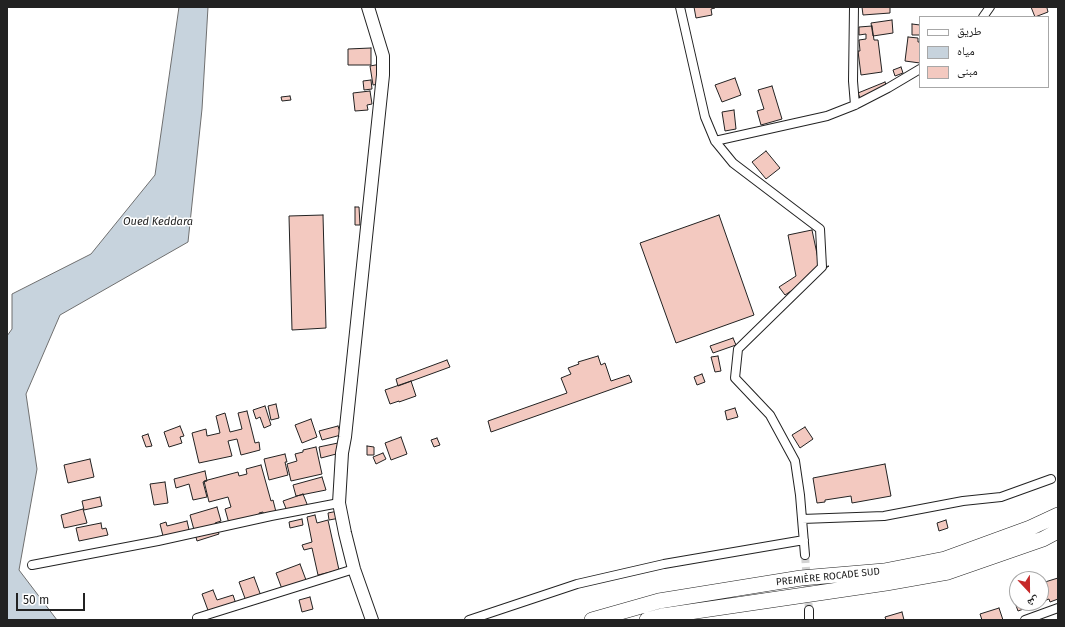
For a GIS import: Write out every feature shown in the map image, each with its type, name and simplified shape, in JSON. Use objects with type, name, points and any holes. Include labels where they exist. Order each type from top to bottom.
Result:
[{"type":"highway","name":"PREMIÈRE ROCADE SUD","points":[[592,620],[659,601],[800,578],[884,571],[945,559],[1030,528],[1058,514]]},
{"type":"highway","name":"PREMIÈRE ROCADE SUD","points":[[647,620],[662,616],[886,583],[948,572],[1058,532]]},
{"type":"main road","points":[[368,7],[383,56],[383,75],[345,437],[342,453],[339,503],[354,569],[372,620]]},
{"type":"street","points":[[680,7],[706,117],[715,141],[732,163],[820,229],[822,267],[738,349],[735,378],[770,415],[795,461],[805,555]]},
{"type":"street","points":[[854,7],[853,81],[855,105]]},
{"type":"street","points":[[984,16],[990,7]]},
{"type":"street","points":[[715,141],[828,116],[855,105],[919,70]]},
{"type":"street","points":[[802,519],[884,516],[963,501],[1001,497],[1051,479]]},
{"type":"street","points":[[32,565],[158,541],[271,516],[339,503]]},
{"type":"street","points":[[469,620],[578,584],[664,564],[804,540]]},
{"type":"street","points":[[197,618],[354,569]]},
{"type":"street","points":[[1026,620],[1058,608]]},
{"type":"street","points":[[809,610],[809,620]]},
{"type":"water","name":"Oued Keddara","points":[[179,7],[208,7],[202,109],[188,242],[60,315],[26,394],[37,469],[19,570],[57,620],[7,620],[7,336],[12,329],[12,294],[91,254],[155,175]]},
{"type":"building","points":[[694,7],[715,8],[711,9],[712,15],[696,18]]},
{"type":"building","points":[[862,7],[890,7],[890,13],[863,15]]},
{"type":"building","points":[[1031,7],[1048,7],[1048,12],[1035,16]]},
{"type":"building","points":[[892,20],[893,33],[873,36],[871,23]]},
{"type":"building","points":[[912,24],[919,25],[919,35],[912,35]]},
{"type":"building","points":[[872,26],[874,40],[878,40],[882,72],[861,75],[858,51],[860,51],[859,40],[866,39],[866,34],[859,35],[859,27]]},
{"type":"building","points":[[908,37],[918,38],[919,63],[905,61]]},
{"type":"building","points":[[371,48],[371,65],[348,65],[348,49]]},
{"type":"building","points":[[381,64],[384,83],[373,85],[370,66]]},
{"type":"building","points":[[901,67],[903,73],[895,76],[893,70]]},
{"type":"building","points":[[735,78],[741,95],[722,102],[715,85]]},
{"type":"building","points":[[371,80],[372,89],[364,90],[363,81]]},
{"type":"building","points":[[885,82],[887,88],[860,98],[858,93]]},
{"type":"building","points":[[772,86],[782,119],[761,125],[757,111],[764,109],[758,90]]},
{"type":"building","points":[[370,91],[372,104],[367,105],[368,110],[355,111],[353,93]]},
{"type":"building","points":[[290,96],[291,100],[282,101],[281,97]]},
{"type":"building","points":[[734,110],[736,129],[725,131],[722,112]]},
{"type":"building","points":[[766,151],[780,168],[766,179],[752,162]]},
{"type":"building","points":[[355,207],[359,207],[360,225],[355,225]]},
{"type":"building","points":[[323,215],[326,328],[292,330],[289,216]]},
{"type":"building","points":[[719,215],[754,315],[676,343],[640,243]]},
{"type":"building","points":[[812,230],[820,268],[829,266],[785,295],[779,287],[796,276],[788,235]]},
{"type":"building","points":[[733,338],[736,345],[713,353],[710,346]]},
{"type":"building","points":[[598,356],[601,365],[605,363],[611,381],[629,375],[632,382],[491,432],[488,421],[567,393],[561,378],[571,374],[568,368],[579,364],[578,362]]},
{"type":"building","points":[[718,356],[721,371],[715,372],[711,357]]},
{"type":"building","points":[[447,360],[450,367],[398,386],[396,379]]},
{"type":"building","points":[[702,374],[705,382],[697,385],[694,377]]},
{"type":"building","points":[[411,381],[416,396],[390,404],[385,390]]},
{"type":"building","points":[[276,404],[279,418],[271,420],[268,406]]},
{"type":"building","points":[[265,406],[271,425],[264,428],[260,417],[256,419],[253,410]]},
{"type":"building","points":[[735,408],[738,417],[727,420],[725,411]]},
{"type":"building","points":[[247,411],[255,443],[259,442],[260,450],[241,455],[237,439],[228,441],[232,456],[199,463],[192,433],[206,429],[207,436],[220,433],[216,416],[225,413],[230,432],[242,429],[238,413]]},
{"type":"building","points":[[311,419],[317,437],[302,443],[295,425]]},
{"type":"building","points":[[180,426],[184,436],[180,437],[182,443],[169,447],[164,432]]},
{"type":"building","points":[[338,426],[341,435],[322,440],[319,431]]},
{"type":"building","points":[[805,427],[813,439],[800,448],[792,435]]},
{"type":"building","points":[[148,434],[152,446],[146,447],[142,436]]},
{"type":"building","points":[[401,437],[407,454],[391,460],[385,443]]},
{"type":"building","points":[[437,438],[440,445],[434,447],[431,440]]},
{"type":"building","points":[[338,443],[340,453],[321,458],[319,447]]},
{"type":"building","points":[[367,446],[374,447],[374,455],[367,455]]},
{"type":"building","points":[[316,447],[322,474],[291,481],[287,464],[297,461],[295,454],[303,452],[303,450]]},
{"type":"building","points":[[383,453],[386,459],[376,464],[373,457]]},
{"type":"building","points":[[285,454],[288,475],[269,480],[264,459]]},
{"type":"building","points":[[90,459],[94,477],[68,483],[64,465]]},
{"type":"building","points":[[885,464],[891,496],[852,503],[851,496],[825,500],[825,502],[817,503],[813,478]]},
{"type":"building","points":[[261,465],[271,501],[273,500],[277,516],[265,519],[263,512],[259,513],[260,519],[230,527],[225,509],[231,507],[228,497],[209,502],[204,481],[238,472],[239,476],[247,474],[246,469]]},
{"type":"building","points":[[205,471],[207,481],[203,482],[207,497],[193,500],[189,484],[176,488],[174,479]]},
{"type":"building","points":[[322,477],[326,490],[296,496],[293,485]]},
{"type":"building","points":[[165,482],[168,503],[154,505],[150,484]]},
{"type":"building","points":[[303,494],[309,509],[289,516],[283,501]]},
{"type":"building","points":[[100,497],[102,506],[84,510],[82,501]]},
{"type":"building","points":[[217,507],[221,521],[215,523],[219,534],[197,541],[190,515]]},
{"type":"building","points":[[83,509],[87,523],[64,528],[61,515]]},
{"type":"building","points":[[338,511],[340,518],[329,520],[328,513]]},
{"type":"building","points":[[315,515],[317,523],[328,520],[339,570],[318,575],[312,548],[304,550],[302,545],[312,542],[307,517]]},
{"type":"building","points":[[302,519],[303,525],[290,528],[289,522]]},
{"type":"building","points":[[946,520],[948,528],[939,531],[937,523]]},
{"type":"building","points":[[187,521],[190,534],[164,540],[160,524],[166,522],[167,526]]},
{"type":"building","points":[[101,523],[102,529],[106,528],[108,535],[79,541],[76,528]]},
{"type":"building","points":[[300,564],[306,580],[282,589],[276,573]]},
{"type":"building","points":[[254,577],[261,596],[246,601],[239,582]]},
{"type":"building","points":[[1058,578],[1058,599],[1050,602],[1049,599],[1049,581]]},
{"type":"building","points":[[213,590],[217,600],[233,595],[236,604],[209,613],[202,594]]},
{"type":"building","points":[[310,597],[313,609],[302,612],[299,600]]},
{"type":"building","points":[[999,608],[1003,620],[982,620],[980,614]]},
{"type":"building","points":[[902,612],[904,620],[886,620],[885,617]]},
{"type":"tunnel","points":[[805,555],[809,610]]}]
